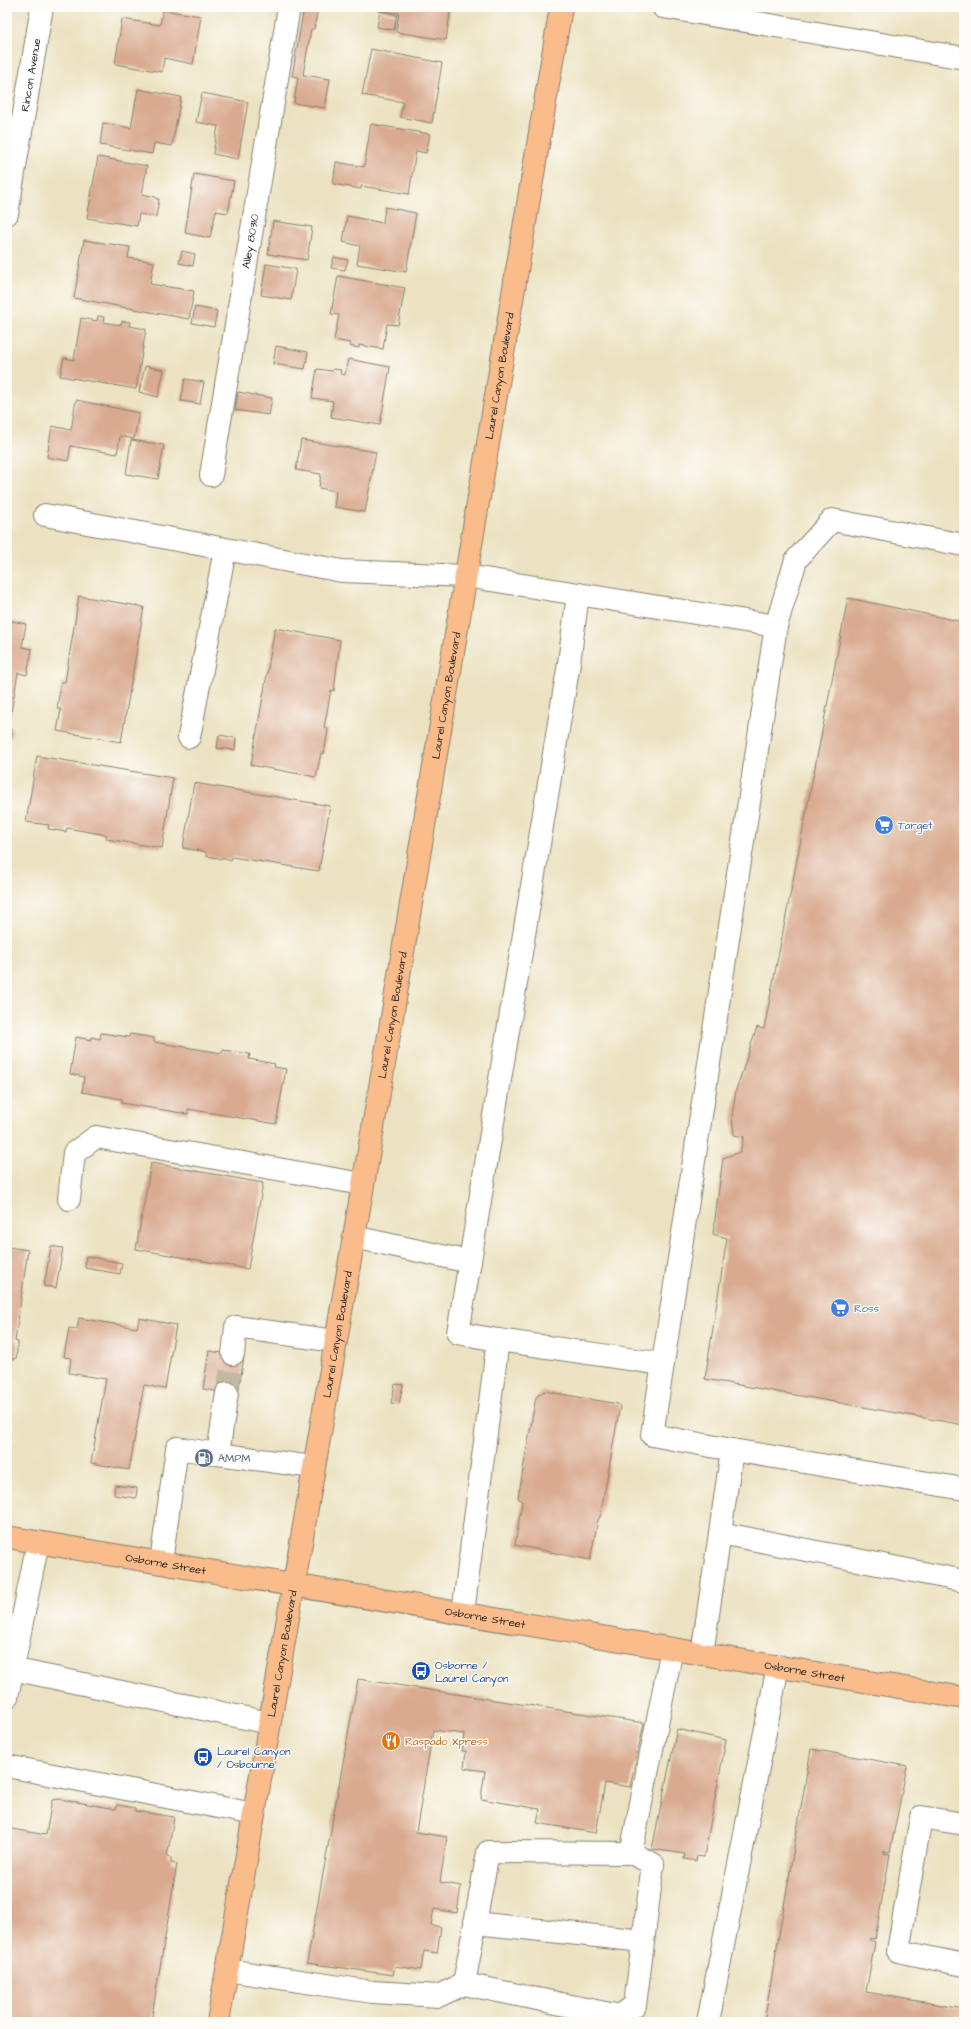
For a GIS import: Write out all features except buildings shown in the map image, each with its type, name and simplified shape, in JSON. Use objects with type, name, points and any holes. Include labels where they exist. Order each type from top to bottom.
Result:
[{"type":"main road","name":"Laurel Canyon Boulevard","points":[[218,2022],[354,1237],[561,7]]},
{"type":"main road","name":"Osborne Street","points":[[7,1536],[964,1698]]},
{"type":"street","name":"Rincon Avenue","points":[[7,214],[42,7]]},
{"type":"street","name":"Alley 80310","points":[[211,475],[288,7]]},
{"type":"street","points":[[663,7],[697,10],[964,58]]},
{"type":"street","points":[[44,516],[342,571],[466,576],[776,626]]},
{"type":"street","points":[[964,545],[832,520],[796,560],[776,626],[652,1435],[964,1489]]},
{"type":"street","points":[[189,737],[225,550]]},
{"type":"street","points":[[578,594],[569,663],[551,760],[458,1333],[663,1364]]},
{"type":"street","points":[[69,1199],[74,1153],[96,1136],[362,1184]]},
{"type":"street","points":[[354,1237],[470,1262]]},
{"type":"street","points":[[233,1354],[236,1327],[335,1341]]},
{"type":"street","points":[[463,1613],[498,1340]]},
{"type":"street","points":[[218,1454],[227,1393]]},
{"type":"street","points":[[161,1562],[177,1448],[313,1467]]},
{"type":"street","points":[[702,1654],[732,1450]]},
{"type":"street","points":[[720,1533],[964,1581]]},
{"type":"street","points":[[7,1697],[38,1542]]},
{"type":"street","points":[[631,1854],[672,1648]]},
{"type":"street","points":[[708,2022],[778,1666]]},
{"type":"street","points":[[12,1669],[269,1723]]},
{"type":"street","points":[[7,1766],[254,1814]]},
{"type":"street","points":[[964,1824],[921,1817],[898,1951],[964,1965]]},
{"type":"street","points":[[227,1970],[373,1992],[438,1996],[464,1984],[620,2016],[635,2005],[653,1864],[631,1854],[488,1852],[464,1984]]},
{"type":"street","points":[[475,1923],[643,1941]]},
{"type":"tunnel","points":[[227,1393],[233,1354]]},
{"type":"place","name":"Target","points":[[884,825]]},
{"type":"place","name":"Ross","points":[[840,1308]]},
{"type":"place","name":"AMPM","points":[[204,1458]]},
{"type":"place","name":"Osborne / Laurel Canyon","points":[[421,1671]]},
{"type":"place","name":"Raspado Xpress","points":[[391,1741]]},
{"type":"place","name":"Laurel Canyon / Osbourne","points":[[203,1757]]}]
